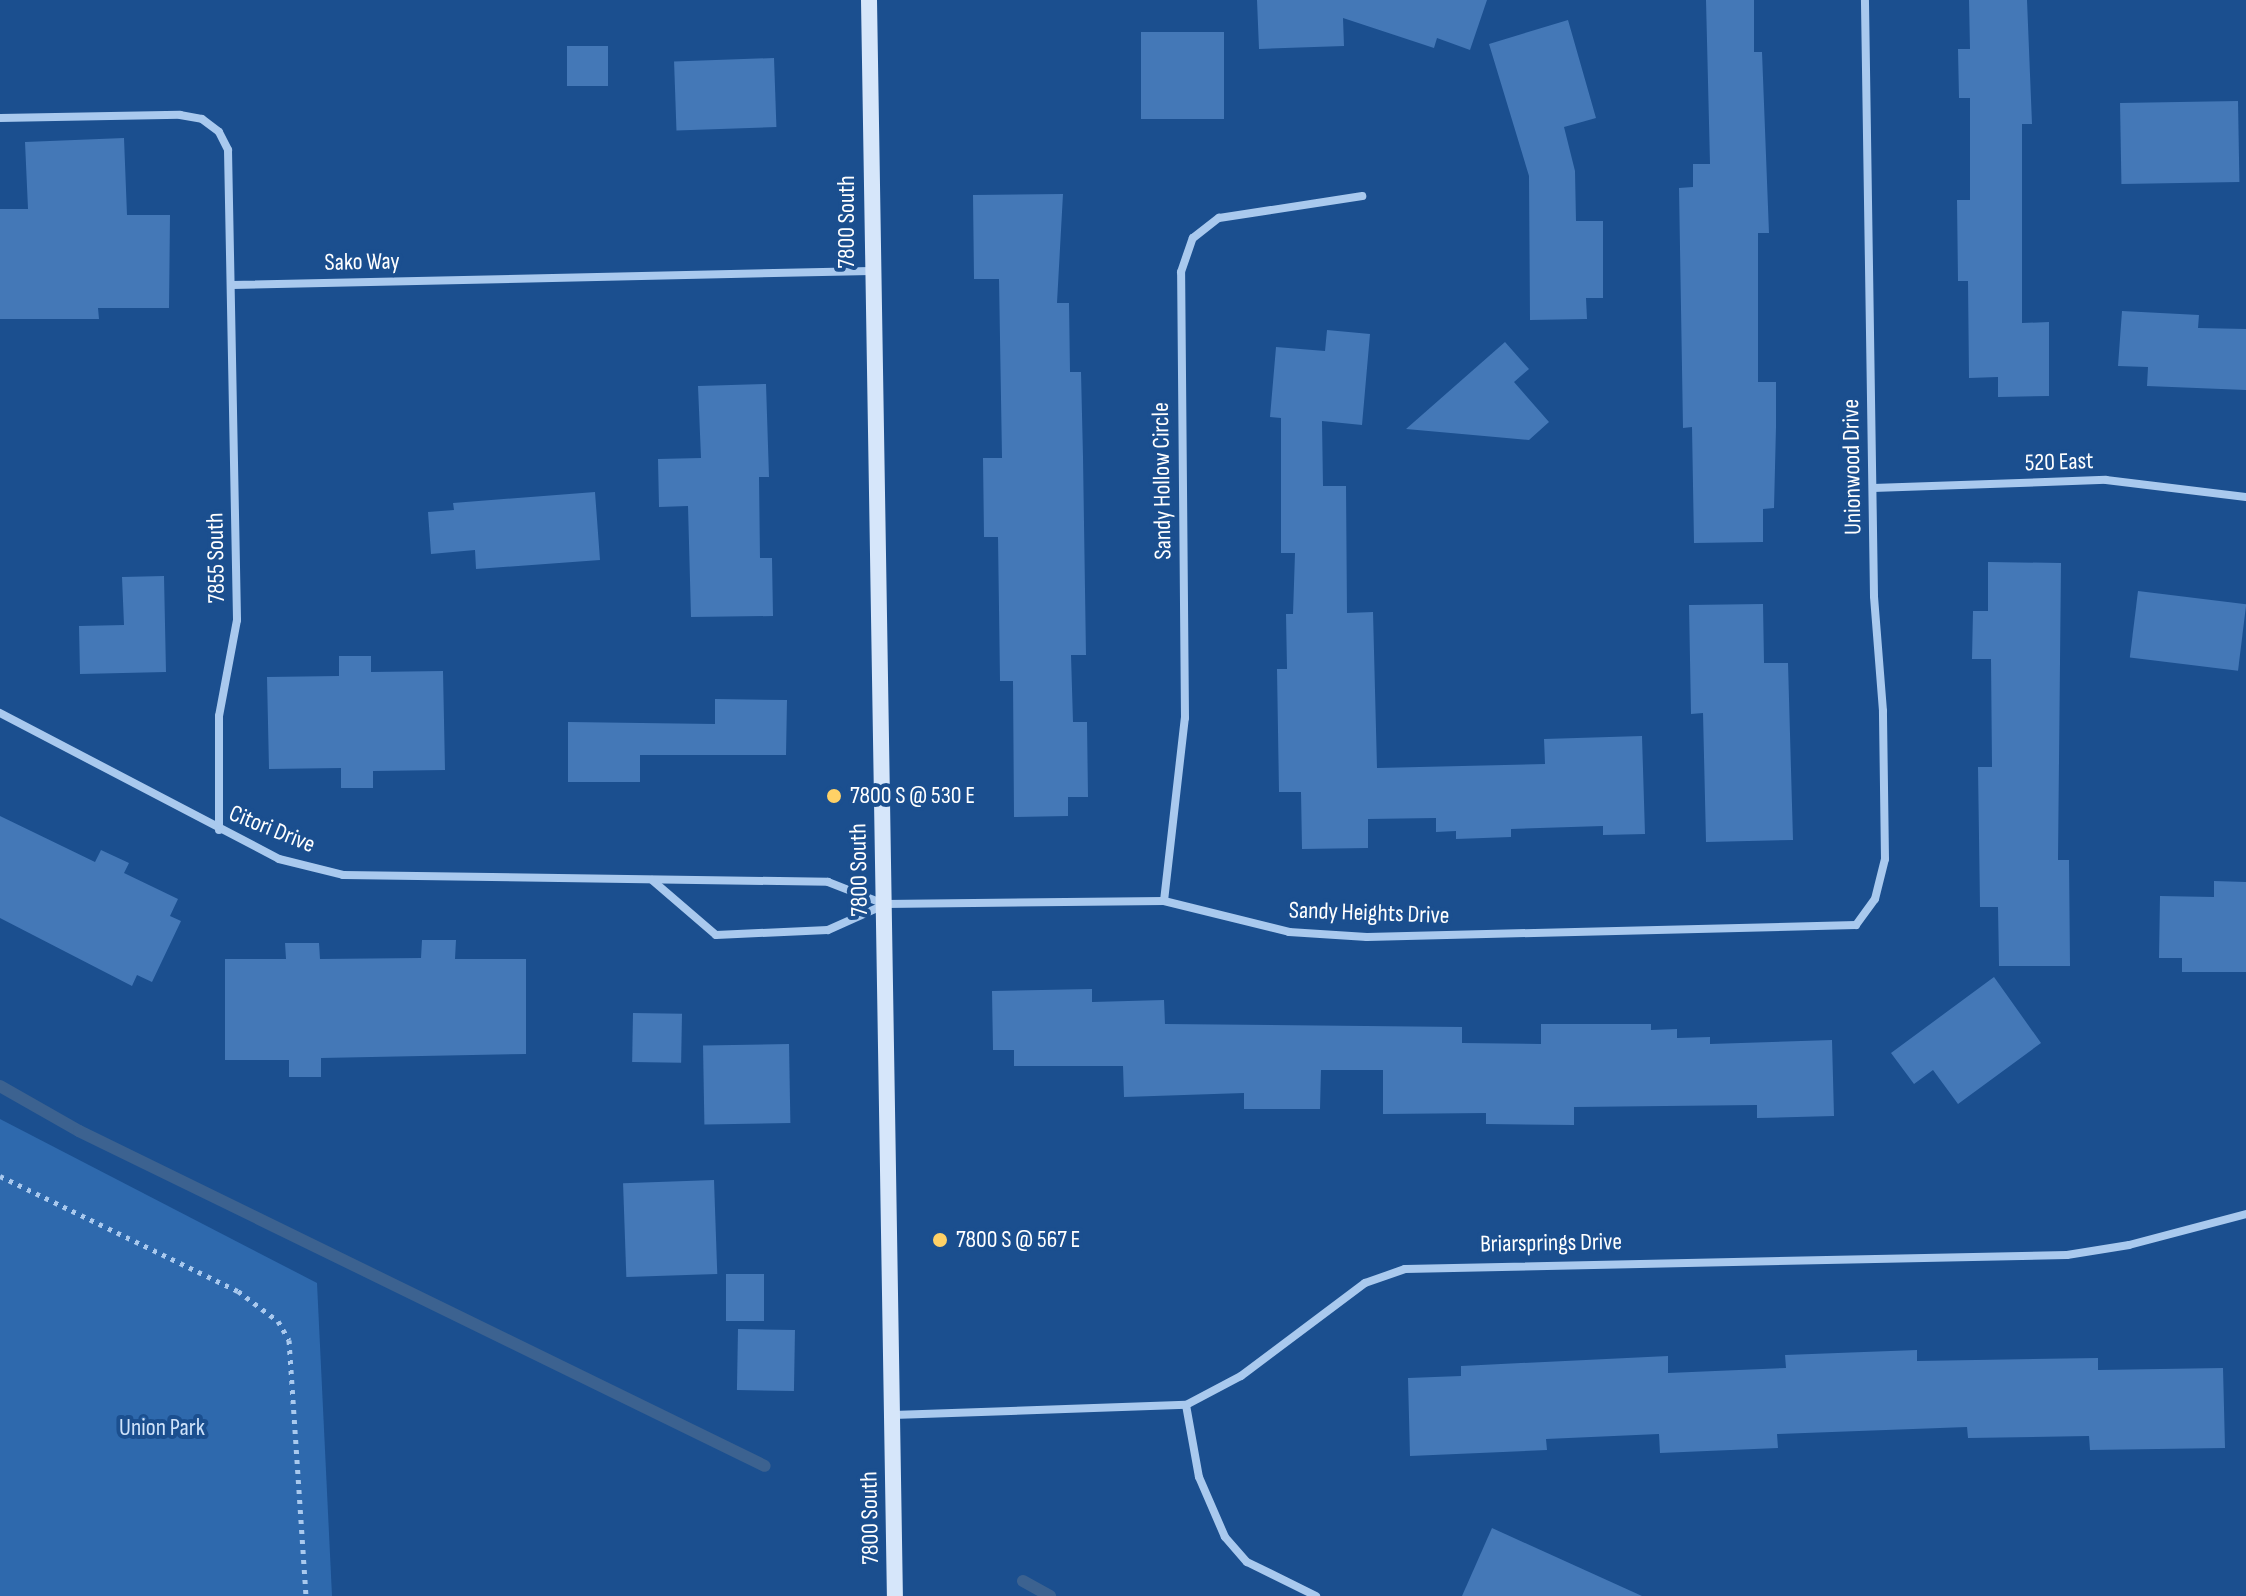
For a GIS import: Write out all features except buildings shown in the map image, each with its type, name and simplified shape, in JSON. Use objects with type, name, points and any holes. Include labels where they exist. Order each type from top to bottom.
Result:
[{"type":"main road","name":"7800 South","points":[[869,0],[871,271],[895,1596]]},
{"type":"street","name":"Unionwood Drive","points":[[1856,925],[1875,899],[1885,859],[1873,488],[1865,0]]},
{"type":"street","points":[[0,118],[180,115],[202,119],[219,132],[228,150],[232,285]]},
{"type":"street","name":"Sandy Hollow Circle","points":[[1164,901],[1185,718],[1181,272],[1193,238],[1219,218],[1362,196]]},
{"type":"street","name":"Sako Way","points":[[232,285],[871,271]]},
{"type":"street","name":"7855 South","points":[[219,830],[219,716],[237,620],[232,285]]},
{"type":"street","name":"520 East","points":[[1873,488],[2106,480],[2246,497]]},
{"type":"street","name":"Citori Drive","points":[[0,713],[279,859],[343,875],[596,875],[652,880],[828,882],[884,904]]},
{"type":"street","points":[[652,880],[716,935],[828,930],[884,904]]},
{"type":"street","name":"Sandy Heights Drive","points":[[884,904],[1164,901],[1289,932],[1367,937],[1856,925]]},
{"type":"street","name":"Briarsprings Drive","points":[[892,1415],[1186,1405],[1241,1376],[1365,1283],[1405,1269],[2067,1255],[2129,1245],[2246,1214]]},
{"type":"street","points":[[1186,1405],[1199,1477],[1225,1537],[1247,1562],[1316,1596]]},
{"type":"path","points":[[0,1176],[238,1291],[278,1321],[289,1340],[306,1596]]},
{"type":"green space","name":"Union Park","points":[[0,1119],[317,1283],[332,1596],[0,1596]]},
{"type":"waterway","points":[[0,1086],[79,1131],[765,1466]]},
{"type":"waterway","points":[[1023,1581],[1050,1596]]},
{"type":"place","name":"7800 S @ 530 E","points":[[834,796]]},
{"type":"place","name":"7800 S @ 567 E","points":[[940,1240]]}]
